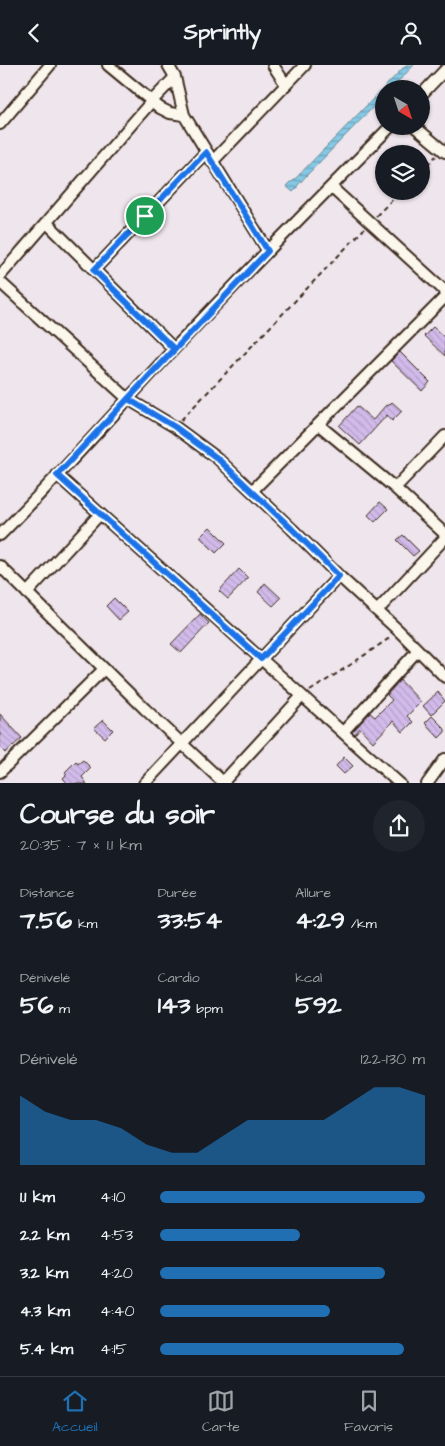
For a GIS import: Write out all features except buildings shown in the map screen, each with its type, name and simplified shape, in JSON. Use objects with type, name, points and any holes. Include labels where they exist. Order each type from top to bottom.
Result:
[{"type":"street","points":[[0,124],[50,65]]},
{"type":"street","points":[[108,65],[151,102],[170,113],[184,115]]},
{"type":"street","points":[[168,65],[175,77],[184,115],[268,251]]},
{"type":"street","points":[[273,65],[286,85]]},
{"type":"street","points":[[212,162],[305,65]]},
{"type":"street","points":[[430,86],[445,70]]},
{"type":"street","points":[[0,276],[151,102],[175,77]]},
{"type":"street","points":[[0,535],[174,349],[382,135]]},
{"type":"street","points":[[425,135],[444,151]]},
{"type":"street","points":[[94,270],[206,152]]},
{"type":"street","points":[[331,187],[445,291]]},
{"type":"street","points":[[47,223],[174,349]]},
{"type":"street","points":[[0,282],[128,399],[175,427],[217,458],[445,677]]},
{"type":"street","points":[[252,491],[445,297]]},
{"type":"street","points":[[319,425],[395,488],[445,536],[377,611]]},
{"type":"street","points":[[395,488],[445,436]]},
{"type":"street","points":[[57,475],[400,783]]},
{"type":"street","points":[[26,593],[100,514]]},
{"type":"street","points":[[0,566],[104,669],[224,783],[302,696]]},
{"type":"street","points":[[144,783],[339,576]]},
{"type":"street","points":[[343,732],[418,650]]},
{"type":"street","points":[[0,772],[104,669]]},
{"type":"street","points":[[427,783],[445,759]]},
{"type":"path","points":[[430,163],[444,151]]},
{"type":"path","points":[[175,427],[392,200]]},
{"type":"path","points":[[302,696],[399,631]]},
{"type":"water","points":[[406,65],[414,65],[400,80],[391,80]]},
{"type":"water","points":[[375,97],[375,105],[307,175],[293,192],[286,186]]},
{"type":"route","points":[[206,152],[268,251],[128,399],[175,427],[217,458],[339,576],[261,659],[57,475],[174,349],[94,270],[145,216],[206,152]]}]
